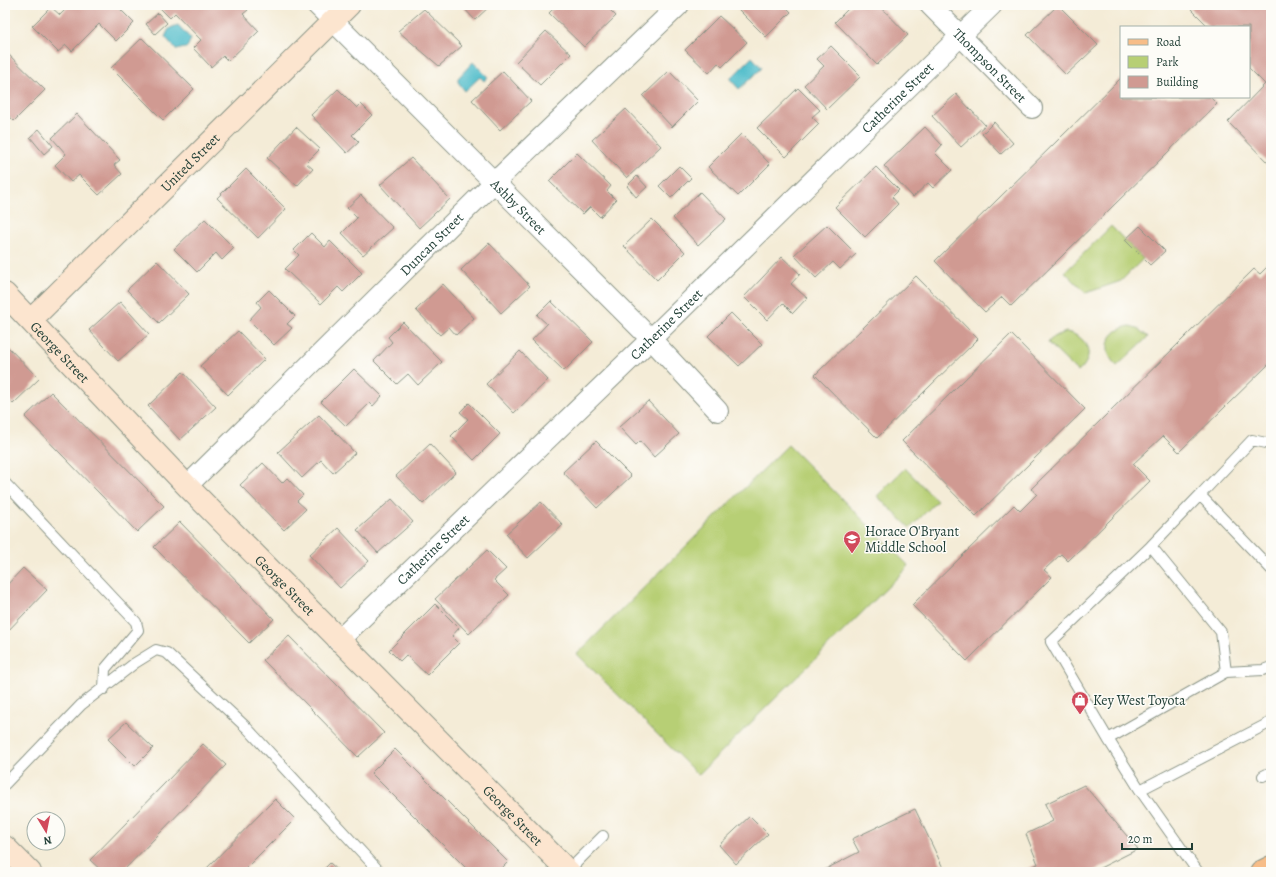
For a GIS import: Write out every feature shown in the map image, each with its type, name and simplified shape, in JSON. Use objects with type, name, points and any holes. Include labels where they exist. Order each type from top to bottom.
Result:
[{"type":"main road","points":[[1261,872],[1271,867]]},
{"type":"street","name":"Ashby Street","points":[[317,5],[651,339],[718,411]]},
{"type":"street","name":"United Street","points":[[31,320],[349,5]]},
{"type":"street","name":"Duncan Street","points":[[187,486],[494,183],[679,5]]},
{"type":"street","name":"Thompson Street","points":[[930,5],[1032,108]]},
{"type":"street","name":"Catherine Street","points":[[338,641],[651,339],[992,5]]},
{"type":"street","name":"George Street","points":[[5,294],[187,486],[338,641],[568,872]]},
{"type":"street","points":[[5,847],[30,872]]},
{"type":"lane","points":[[1198,872],[1140,790],[1051,642],[1151,546],[1252,440],[1271,444]]},
{"type":"lane","points":[[5,483],[136,622],[138,630],[105,669],[104,689]]},
{"type":"lane","points":[[1200,495],[1271,569]]},
{"type":"lane","points":[[1151,546],[1221,632],[1226,672]]},
{"type":"lane","points":[[5,784],[81,705],[104,689],[135,663],[156,650],[167,653],[247,728],[380,872]]},
{"type":"lane","points":[[1108,739],[1226,672],[1263,670],[1271,667]]},
{"type":"lane","points":[[1140,790],[1271,722]]},
{"type":"lane","points":[[568,872],[603,836]]},
{"type":"green space","points":[[1111,226],[1143,259],[1121,281],[1086,293],[1065,272]]},
{"type":"green space","points":[[1130,326],[1137,328],[1148,337],[1117,366],[1109,354],[1109,342],[1116,331]]},
{"type":"green space","points":[[1066,332],[1074,334],[1080,338],[1085,342],[1087,348],[1087,360],[1078,372],[1048,343],[1053,337]]},
{"type":"green space","points":[[788,445],[909,566],[698,775],[577,654]]},
{"type":"green space","points":[[905,468],[937,501],[910,528],[877,496]]},
{"type":"water","points":[[178,25],[191,39],[187,48],[177,50],[165,37],[170,29]]},
{"type":"water","points":[[752,57],[762,68],[739,89],[730,79]]},
{"type":"water","points":[[473,62],[488,77],[484,81],[480,77],[465,91],[458,82],[458,78]]},
{"type":"building","points":[[70,5],[116,5],[134,23],[116,41],[99,24],[72,51],[66,45],[58,52],[32,26],[51,7],[60,15]]},
{"type":"building","points":[[163,5],[243,5],[248,10],[243,14],[259,31],[228,61],[223,56],[211,67],[193,48],[201,40],[175,13],[170,18],[160,8]]},
{"type":"building","points":[[461,5],[491,5],[475,20]]},
{"type":"building","points":[[557,5],[605,5],[616,16],[584,47],[549,13]]},
{"type":"building","points":[[784,5],[791,12],[766,37],[735,6]]},
{"type":"building","points":[[852,5],[879,5],[908,35],[877,65],[835,22]]},
{"type":"building","points":[[1058,5],[1098,45],[1066,75],[1027,35]]},
{"type":"building","points":[[1187,5],[1271,5],[1271,166],[1228,122],[1265,84],[1250,69],[1250,26],[1208,26]]},
{"type":"building","points":[[424,9],[462,46],[439,66],[398,31]]},
{"type":"building","points":[[158,13],[167,23],[155,34],[146,24]]},
{"type":"building","points":[[719,16],[747,42],[722,67],[718,63],[709,73],[685,50]]},
{"type":"building","points":[[546,31],[571,54],[540,85],[516,62]]},
{"type":"building","points":[[142,38],[194,89],[163,120],[111,68]]},
{"type":"building","points":[[831,46],[861,76],[827,109],[804,85],[824,66],[817,59]]},
{"type":"building","points":[[5,51],[45,90],[14,121],[5,112]]},
{"type":"building","points":[[503,71],[531,101],[500,130],[472,100]]},
{"type":"building","points":[[669,71],[698,101],[672,127],[643,96]]},
{"type":"building","points":[[1120,79],[1120,98],[1211,98],[1217,104],[1011,306],[1002,297],[985,312],[935,261]]},
{"type":"building","points":[[798,88],[820,110],[812,117],[819,124],[786,157],[757,128]]},
{"type":"building","points":[[338,89],[357,108],[361,104],[372,115],[352,135],[359,142],[347,153],[311,115]]},
{"type":"building","points":[[956,94],[985,125],[961,147],[932,116]]},
{"type":"building","points":[[626,109],[661,146],[627,178],[592,140]]},
{"type":"building","points":[[77,114],[120,160],[114,165],[122,174],[99,195],[79,175],[71,182],[55,165],[66,154],[52,138]]},
{"type":"building","points":[[994,122],[1013,143],[1001,154],[982,134]]},
{"type":"building","points":[[296,127],[320,149],[306,163],[313,169],[297,186],[267,158]]},
{"type":"building","points":[[925,127],[942,145],[935,153],[952,170],[933,188],[928,183],[913,197],[884,166]]},
{"type":"building","points":[[39,129],[53,146],[44,154],[30,137]]},
{"type":"building","points":[[741,134],[770,164],[738,196],[708,167]]},
{"type":"building","points":[[577,153],[611,186],[607,191],[616,200],[600,217],[590,207],[583,214],[549,181]]},
{"type":"building","points":[[411,158],[450,199],[419,228],[380,185]]},
{"type":"building","points":[[679,166],[691,178],[671,198],[659,186]]},
{"type":"building","points":[[876,167],[899,190],[892,197],[898,204],[865,237],[835,207]]},
{"type":"building","points":[[246,169],[286,209],[258,238],[217,198]]},
{"type":"building","points":[[637,176],[647,187],[636,197],[627,186]]},
{"type":"building","points":[[700,192],[726,219],[698,245],[673,218]]},
{"type":"building","points":[[361,195],[393,228],[363,255],[342,233],[357,218],[347,208]]},
{"type":"building","points":[[205,219],[234,248],[222,260],[216,253],[197,272],[174,249]]},
{"type":"building","points":[[652,219],[685,252],[657,280],[624,246]]},
{"type":"building","points":[[827,225],[856,254],[840,269],[833,262],[816,278],[794,255]]},
{"type":"building","points":[[1140,226],[1165,251],[1150,265],[1125,240]]},
{"type":"building","points":[[311,233],[325,247],[330,241],[362,273],[343,292],[338,287],[321,304],[285,269],[299,255],[294,250]]},
{"type":"building","points":[[489,243],[530,286],[501,313],[461,270]]},
{"type":"building","points":[[782,257],[800,274],[791,284],[807,298],[793,313],[783,303],[767,320],[744,297]]},
{"type":"building","points":[[157,261],[189,294],[159,323],[127,290]]},
{"type":"building","points":[[1271,263],[1271,362],[1179,452],[1163,436],[1133,464],[1150,481],[1068,561],[1061,554],[1044,570],[1052,577],[967,661],[912,605],[1014,505],[1020,511],[1037,494],[1031,489],[1254,269],[1260,274]]},
{"type":"building","points":[[916,276],[978,339],[877,438],[815,375]]},
{"type":"building","points":[[443,284],[474,318],[456,335],[449,327],[440,335],[416,310]]},
{"type":"building","points":[[269,290],[295,316],[287,324],[292,328],[274,345],[249,320],[261,307],[257,302]]},
{"type":"building","points":[[551,301],[593,342],[564,371],[532,340],[547,324],[537,315]]},
{"type":"building","points":[[120,302],[149,334],[118,361],[89,330]]},
{"type":"building","points":[[731,313],[762,344],[739,366],[708,336]]},
{"type":"building","points":[[403,322],[442,362],[418,385],[408,374],[397,384],[374,361],[392,342],[388,337]]},
{"type":"building","points":[[238,331],[265,359],[228,395],[200,366]]},
{"type":"building","points":[[1011,334],[1085,409],[976,516],[902,441]]},
{"type":"building","points":[[5,344],[39,379],[13,404],[5,396]]},
{"type":"building","points":[[520,351],[548,380],[514,413],[486,384]]},
{"type":"building","points":[[354,369],[382,396],[373,406],[370,403],[346,426],[321,402]]},
{"type":"building","points":[[183,372],[216,407],[180,440],[148,406]]},
{"type":"building","points":[[51,392],[164,506],[137,532],[25,417]]},
{"type":"building","points":[[648,401],[679,434],[654,457],[640,441],[636,445],[619,427]]},
{"type":"building","points":[[469,403],[500,434],[474,460],[451,436],[468,419],[460,412]]},
{"type":"building","points":[[319,415],[355,453],[333,473],[321,460],[302,478],[278,452]]},
{"type":"building","points":[[596,441],[631,476],[597,508],[563,472]]},
{"type":"building","points":[[430,444],[456,472],[423,504],[396,476]]},
{"type":"building","points":[[263,463],[282,483],[287,478],[303,495],[297,501],[306,509],[284,530],[240,485]]},
{"type":"building","points":[[392,499],[413,522],[378,553],[357,530]]},
{"type":"building","points":[[541,502],[563,525],[528,558],[506,534]]},
{"type":"building","points":[[180,522],[274,619],[249,643],[154,547]]},
{"type":"building","points":[[338,528],[369,561],[340,588],[309,555]]},
{"type":"building","points":[[487,550],[506,569],[494,580],[509,595],[469,634],[435,599]]},
{"type":"building","points":[[23,568],[47,590],[5,634],[5,587]]},
{"type":"building","points":[[435,604],[459,628],[452,636],[459,643],[427,675],[406,655],[400,661],[389,650]]},
{"type":"building","points":[[289,636],[384,733],[358,757],[263,660]]},
{"type":"building","points":[[126,722],[153,748],[135,766],[108,739]]},
{"type":"building","points":[[203,744],[226,765],[122,872],[103,872],[90,860]]},
{"type":"building","points":[[395,749],[508,862],[498,872],[470,872],[371,773]]},
{"type":"building","points":[[1084,785],[1138,849],[1092,872],[1019,872],[1038,864],[1026,834],[1053,821],[1045,804]]},
{"type":"building","points":[[275,799],[295,819],[242,872],[203,872]]},
{"type":"building","points":[[915,809],[945,872],[820,872],[859,852],[852,839]]},
{"type":"building","points":[[750,816],[768,834],[736,864],[719,845]]},
{"type":"building","points":[[330,863],[340,872],[321,872]]},
{"type":"place","name":"Horace O'Bryant Middle School","points":[[852,554]]},
{"type":"place","name":"Key West Toyota","points":[[1080,715]]}]
